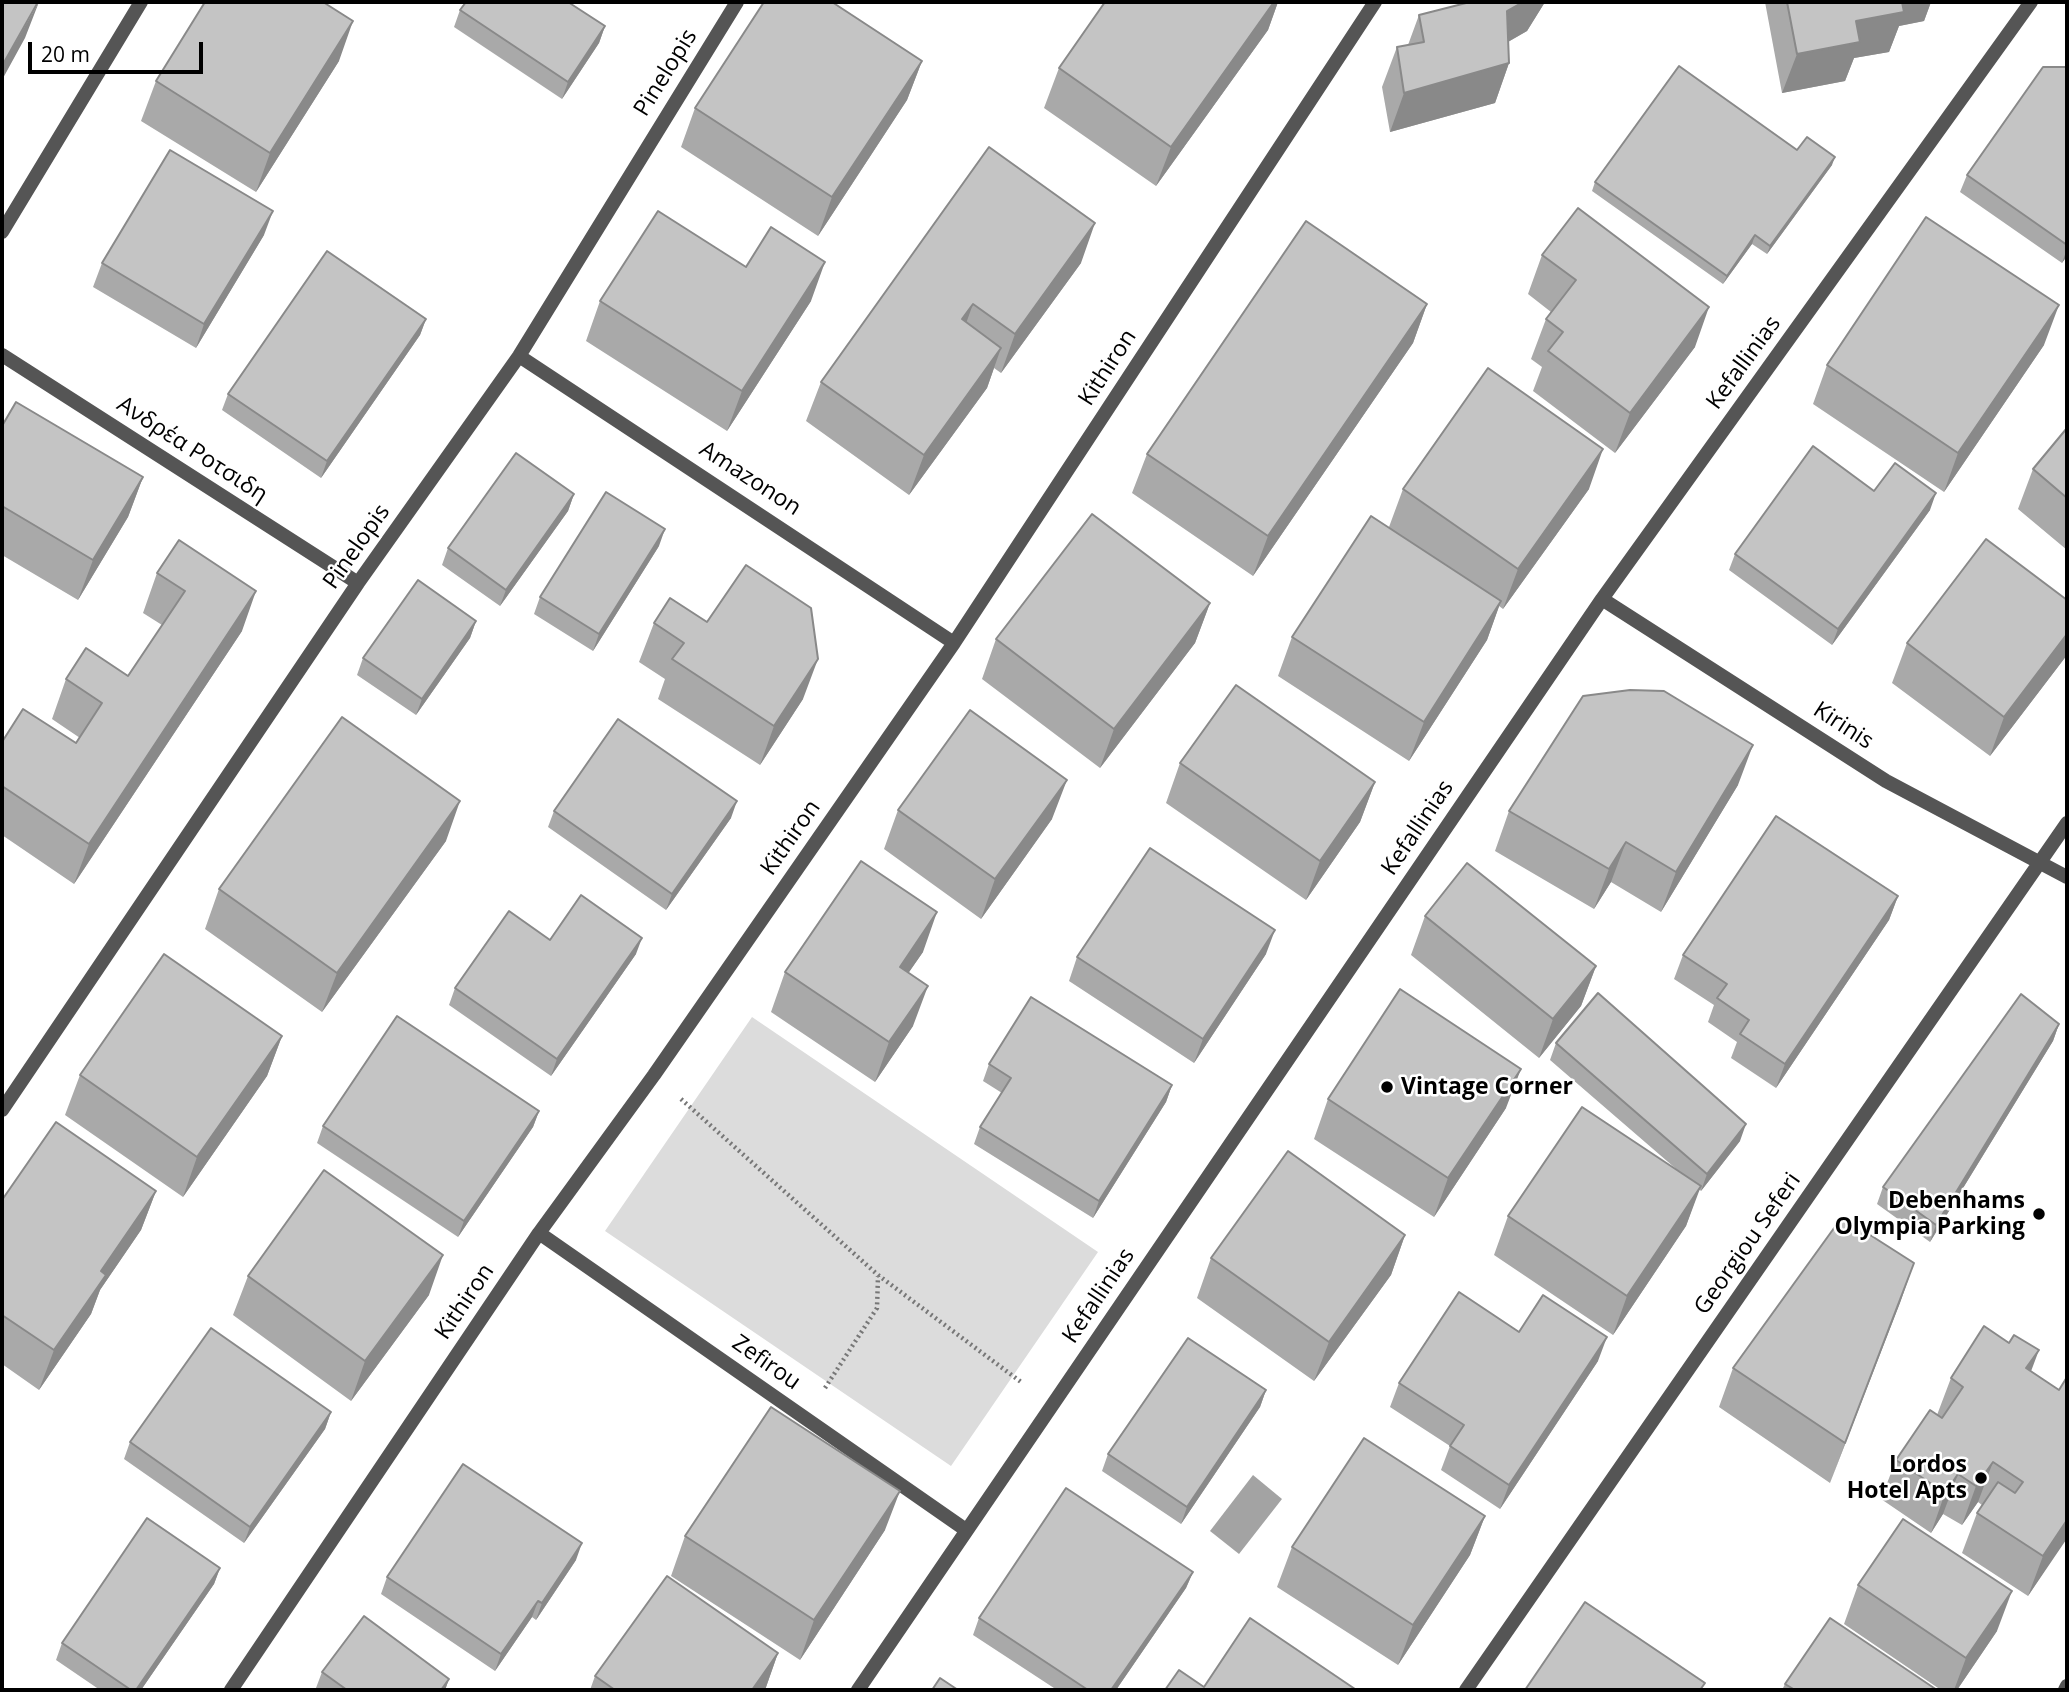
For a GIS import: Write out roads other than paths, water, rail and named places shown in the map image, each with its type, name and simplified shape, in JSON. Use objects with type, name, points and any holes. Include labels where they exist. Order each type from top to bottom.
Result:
[{"type":"street","points":[[2,232],[141,2]]},
{"type":"street","name":"Pinelopis","points":[[2,1110],[358,583],[519,356],[737,2]]},
{"type":"street","name":"Kithiron","points":[[231,1690],[539,1233],[654,1076],[954,643],[1375,2]]},
{"type":"street","name":"Kefallinias","points":[[858,1690],[1602,599],[2031,2]]},
{"type":"street","name":"Ανδρέα Ροτσιδη","points":[[2,355],[358,583]]},
{"type":"street","name":"Amazonon","points":[[519,356],[954,643]]},
{"type":"street","name":"Kirinis","points":[[1602,599],[1886,782],[2067,877]]},
{"type":"street","name":"Georgiou Seferi","points":[[1466,1690],[2067,823]]},
{"type":"street","name":"Zefirou","points":[[539,1233],[966,1530]]},
{"type":"place","name":"Vintage Corner","points":[[1387,1087]]},
{"type":"place","name":"Debenhams Olympia Parking","points":[[2039,1214]]},
{"type":"place","name":"Lordos Hotel Apts","points":[[1981,1478]]}]
